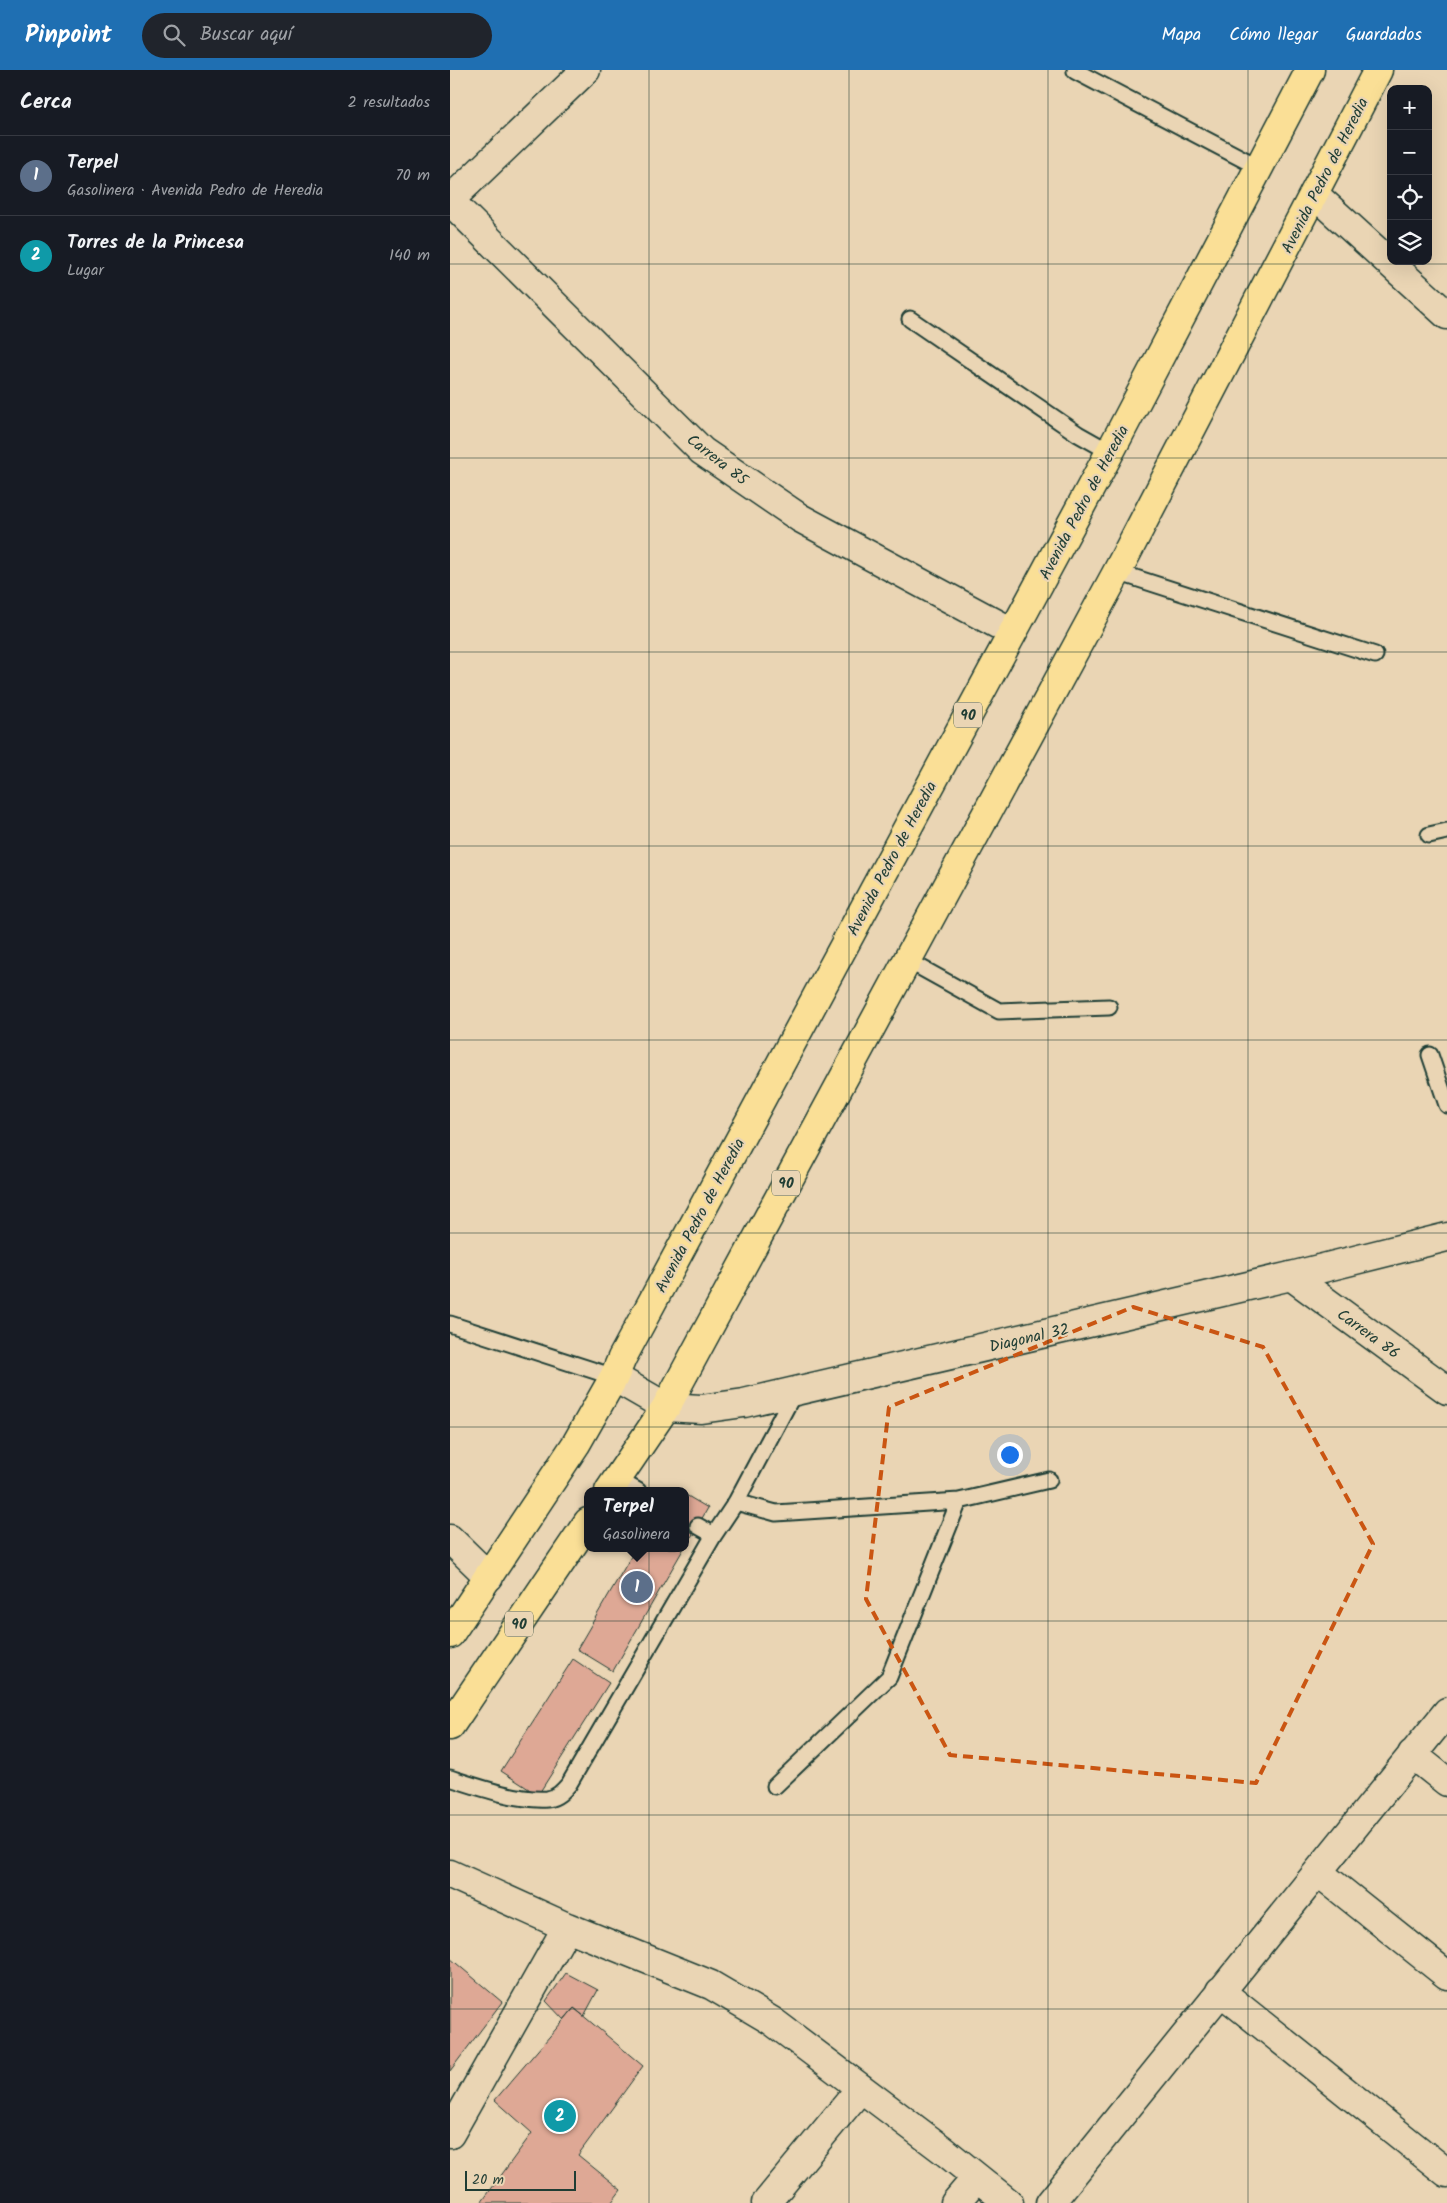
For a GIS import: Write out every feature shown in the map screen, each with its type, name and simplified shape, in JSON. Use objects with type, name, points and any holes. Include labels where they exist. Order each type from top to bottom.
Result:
[{"type":"highway","name":"Avenida Pedro de Heredia","points":[[450,1634],[576,1444],[614,1377],[622,1358],[1110,452],[1310,70]]},
{"type":"highway","name":"Avenida Pedro de Heredia","points":[[622,1487],[1117,572],[1378,70]]},
{"type":"highway","name":"90","points":[[450,1726],[584,1528]]},
{"type":"street","points":[[450,201],[586,70]]},
{"type":"street","points":[[1314,194],[1447,315]]},
{"type":"street","name":"Carrera 85","points":[[450,201],[702,451],[800,518],[1012,632]]},
{"type":"street","name":"Diagonal 32","points":[[614,1377],[666,1407],[701,1409],[744,1403],[1291,1276],[1447,1237]]},
{"type":"street","name":"Carrera 86","points":[[1291,1276],[1447,1390]]},
{"type":"street","points":[[450,1539],[488,1577]]},
{"type":"street","points":[[1050,2203],[1447,1712]]},
{"type":"street","points":[[1412,1754],[1447,1782]]},
{"type":"street","points":[[1318,1872],[1447,1975]]},
{"type":"street","points":[[450,1874],[567,1927],[711,1985],[772,2021],[1009,2203]]},
{"type":"street","points":[[450,2134],[567,1927]]},
{"type":"street","points":[[1220,1991],[1447,2172]]},
{"type":"street","points":[[766,2203],[861,2088]]},
{"type":"street","points":[[956,2203],[976,2178]]},
{"type":"lane","points":[[1075,71],[1260,168]]},
{"type":"lane","points":[[910,319],[1078,434],[1110,452]]},
{"type":"lane","points":[[1117,572],[1375,655]]},
{"type":"lane","points":[[1429,835],[1447,831]]},
{"type":"lane","points":[[907,960],[999,1011],[1109,1007]]},
{"type":"lane","points":[[1430,1054],[1447,1105]]},
{"type":"lane","points":[[450,1324],[614,1377]]},
{"type":"lane","points":[[450,1778],[517,1796],[548,1799],[561,1794],[569,1784],[714,1535],[736,1502],[795,1391]]},
{"type":"lane","points":[[736,1502],[776,1514],[959,1501],[1049,1480]]},
{"type":"lane","points":[[775,1786],[889,1677],[959,1501]]},
{"type":"lane","points":[[698,1526],[714,1535]]},
{"type":"highlighted area","points":[[1133,1307],[1263,1347],[1373,1544],[1256,1783],[950,1755],[866,1599],[889,1407]]},
{"type":"building","points":[[689,1497],[708,1508],[689,1541]]},
{"type":"building","points":[[634,1552],[682,1552],[613,1671],[577,1649]]},
{"type":"building","points":[[573,1659],[609,1683],[538,1795],[501,1771]]},
{"type":"building","points":[[450,1958],[502,2002],[450,2071]]},
{"type":"building","points":[[566,1973],[598,1990],[584,2016],[574,2008],[564,2020],[546,2001]]},
{"type":"building","points":[[574,2008],[643,2066],[578,2155],[621,2190],[611,2203],[481,2203],[532,2133],[495,2100]]},
{"type":"place","name":"Terpel","points":[[637,1587]]},
{"type":"place","name":"Torres de la Princesa","points":[[560,2116]]}]
